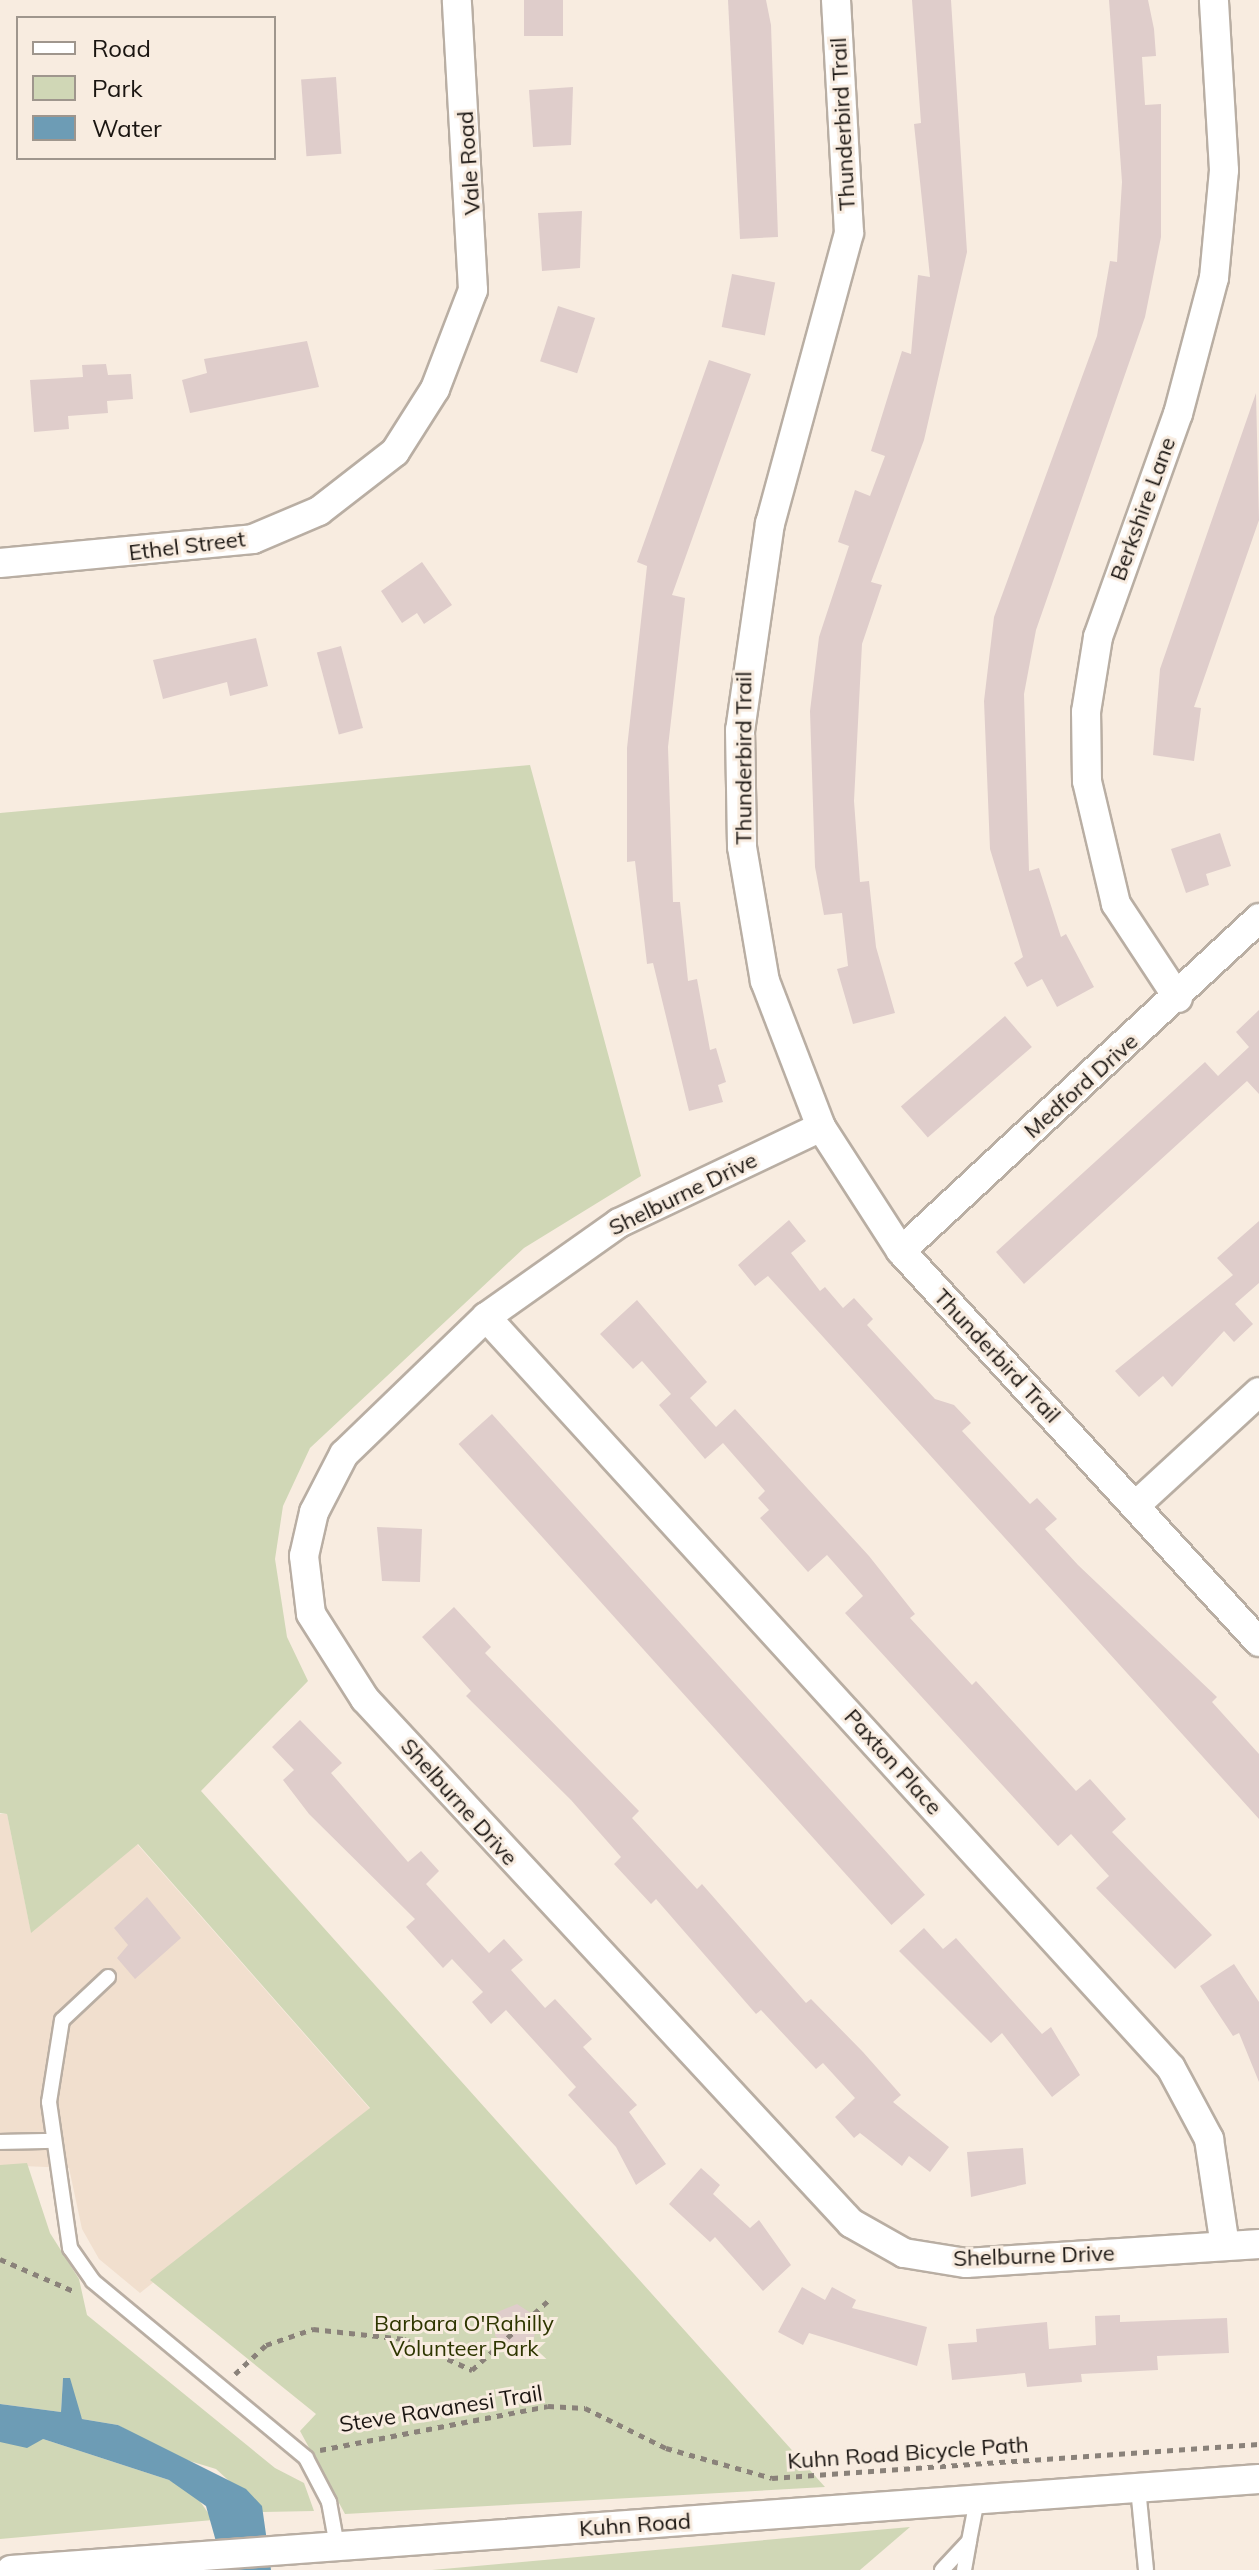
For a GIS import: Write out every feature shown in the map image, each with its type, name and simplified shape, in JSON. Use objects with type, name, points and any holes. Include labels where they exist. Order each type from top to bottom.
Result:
[{"type":"street","name":"Vale Road","points":[[457,0],[476,249],[473,290],[458,323]]},
{"type":"street","name":"Thunderbird Trail","points":[[836,0],[849,233],[829,327],[770,523],[740,730],[742,847],[756,939],[780,1028],[821,1127],[901,1251],[1259,1642]]},
{"type":"street","name":"Berkshire Lane","points":[[1178,998],[1111,890],[1087,781],[1086,712],[1098,637],[1178,414],[1214,278],[1224,170],[1214,0]]},
{"type":"street","name":"Ethel Street","points":[[0,563],[214,547],[319,511],[395,452],[435,389],[458,323]]},
{"type":"street","name":"Medford Drive","points":[[901,1251],[1178,998],[1259,918]]},
{"type":"street","name":"Shelburne Drive","points":[[821,1127],[619,1223],[486,1317],[344,1454],[314,1512],[306,1585],[311,1614],[341,1670],[851,2223],[904,2253],[966,2263],[1259,2244]]},
{"type":"street","name":"Paxton Place","points":[[486,1317],[1171,2068],[1209,2139],[1225,2246]]},
{"type":"street","points":[[1135,1506],[1259,1392]]},
{"type":"street","name":"Kuhn Road","points":[[11,2570],[1259,2479]]},
{"type":"lane","points":[[108,1977],[62,2020],[49,2141],[70,2248],[93,2281],[306,2458],[329,2502],[337,2546]]},
{"type":"lane","points":[[0,2142],[49,2141]]},
{"type":"lane","points":[[1138,2488],[1146,2570]]},
{"type":"lane","points":[[964,2570],[977,2500]]},
{"type":"lane","points":[[942,2570],[969,2541]]},
{"type":"path","points":[[223,2387],[266,2345],[313,2329],[404,2339],[472,2370],[551,2298]]},
{"type":"path","name":"Kuhn Road Bicycle Path","points":[[571,2407],[666,2448],[772,2478],[1259,2444]]},
{"type":"path","name":"Steve Ravanesi Trail","points":[[318,2451],[502,2413],[571,2407]]},
{"type":"shaded area","points":[[0,1814],[7,1814],[31,1932],[137,1844],[370,2109],[140,2293],[99,2259],[82,2229],[69,2168],[0,2165]]},
{"type":"green space","name":"Barbara O'Rahilly Volunteer Park","points":[[530,765],[641,1176],[524,1248],[310,1448],[283,1506],[275,1559],[287,1637],[308,1681],[201,1791],[825,2487],[345,2514],[300,2431],[316,2414],[150,2280],[370,2108],[138,1844],[31,1933],[7,1814],[0,1813],[0,813]]},
{"type":"green space","points":[[27,2163],[50,2233],[79,2279],[87,2315],[275,2468],[304,2483],[314,2511],[263,2512],[216,2469],[170,2455],[118,2425],[82,2419],[63,2378],[61,2412],[0,2404],[0,2165]]},
{"type":"green space","points":[[43,2439],[169,2480],[195,2494],[213,2520],[0,2539],[0,2442]]},
{"type":"green space","points":[[910,2527],[860,2570],[432,2570]]},
{"type":"water","points":[[63,2378],[70,2378],[82,2419],[118,2425],[246,2489],[262,2506],[271,2570],[224,2570],[206,2506],[169,2480],[43,2439],[27,2448],[0,2442],[0,2404],[61,2412]]},
{"type":"building","points":[[524,0],[563,0],[563,36],[524,36]]},
{"type":"building","points":[[728,0],[766,0],[771,25],[778,237],[740,239]]},
{"type":"building","points":[[912,0],[951,0],[967,252],[924,440],[871,582],[882,585],[862,644],[854,801],[860,882],[869,881],[876,947],[895,1013],[853,1024],[837,969],[848,966],[842,913],[824,915],[815,867],[810,711],[819,637],[849,546],[838,542],[855,490],[870,496],[885,456],[871,451],[902,351],[911,354],[918,275],[930,277],[914,124],[921,123]]},
{"type":"building","points":[[1109,0],[1148,0],[1156,56],[1142,57],[1145,105],[1161,104],[1161,237],[1145,317],[1036,630],[1024,694],[1029,871],[1039,868],[1061,937],[1066,934],[1094,987],[1057,1007],[1042,979],[1027,987],[1014,963],[1023,957],[990,849],[984,701],[994,617],[1097,336],[1110,261],[1117,262],[1122,182]]},
{"type":"building","points":[[336,77],[341,154],[306,156],[301,79]]},
{"type":"building","points":[[573,87],[571,145],[533,147],[529,90]]},
{"type":"building","points":[[582,211],[580,268],[542,271],[538,213]]},
{"type":"building","points":[[732,274],[775,282],[765,335],[722,327]]},
{"type":"building","points":[[558,306],[595,318],[577,373],[540,361]]},
{"type":"building","points":[[307,341],[319,387],[190,413],[182,380],[207,373],[204,359]]},
{"type":"building","points":[[709,360],[751,374],[672,595],[685,598],[668,747],[673,902],[680,902],[688,981],[697,979],[710,1050],[716,1048],[726,1082],[718,1085],[723,1102],[689,1111],[653,963],[647,964],[635,861],[627,862],[627,748],[647,566],[637,562]]},
{"type":"building","points":[[106,364],[108,375],[131,374],[133,399],[107,401],[108,413],[68,416],[69,429],[34,432],[30,380],[83,377],[82,365]]},
{"type":"building","points":[[1256,393],[1259,520],[1194,707],[1201,708],[1194,761],[1153,755],[1160,669]]},
{"type":"building","points":[[422,562],[452,605],[424,624],[417,613],[402,623],[381,591]]},
{"type":"building","points":[[256,638],[268,686],[230,696],[227,682],[163,699],[153,660]]},
{"type":"building","points":[[341,646],[363,728],[339,735],[317,652]]},
{"type":"building","points":[[1220,833],[1231,866],[1206,874],[1209,885],[1186,893],[1171,849]]},
{"type":"building","points":[[1259,1010],[1259,1094],[1247,1081],[1024,1284],[996,1252],[1205,1062],[1218,1076],[1249,1047],[1236,1032]]},
{"type":"building","points":[[1005,1016],[1032,1047],[928,1137],[901,1107]]},
{"type":"building","points":[[789,1220],[806,1241],[791,1253],[820,1291],[825,1287],[843,1308],[854,1298],[873,1319],[867,1325],[935,1399],[954,1405],[971,1423],[962,1431],[1030,1504],[1037,1498],[1057,1519],[1045,1529],[1078,1565],[1217,1697],[1212,1702],[1259,1754],[1259,1819],[768,1276],[755,1286],[738,1265]]},
{"type":"building","points":[[1259,1221],[1259,1283],[1235,1304],[1253,1324],[1234,1342],[1224,1331],[1172,1387],[1163,1376],[1139,1397],[1115,1371],[1233,1275],[1217,1258]]},
{"type":"building","points":[[637,1300],[707,1382],[690,1398],[716,1427],[735,1409],[869,1556],[915,1614],[910,1618],[972,1685],[976,1681],[1076,1791],[1090,1779],[1126,1819],[1112,1832],[1212,1935],[1175,1969],[1096,1888],[1109,1876],[1071,1834],[1058,1846],[845,1613],[863,1596],[827,1555],[808,1572],[760,1518],[769,1510],[758,1498],[765,1491],[723,1443],[705,1459],[659,1405],[671,1394],[642,1361],[633,1369],[600,1334]]},
{"type":"building","points":[[492,1414],[925,1895],[891,1925],[459,1444]]},
{"type":"building","points":[[377,1527],[422,1529],[420,1582],[382,1581]]},
{"type":"building","points":[[454,1607],[491,1647],[485,1653],[639,1811],[632,1818],[697,1889],[702,1884],[806,2003],[811,1999],[863,2052],[901,2095],[893,2102],[949,2147],[930,2172],[909,2156],[902,2166],[860,2133],[854,2138],[835,2117],[855,2098],[823,2063],[816,2069],[761,2010],[756,2014],[656,1899],[651,1904],[614,1864],[621,1857],[571,1800],[466,1696],[471,1691],[422,1637]]},
{"type":"building","points":[[300,1720],[342,1763],[331,1773],[408,1862],[421,1851],[439,1871],[426,1884],[489,1953],[504,1939],[523,1960],[511,1970],[545,2008],[555,1999],[592,2039],[583,2047],[637,2105],[629,2112],[666,2164],[636,2185],[616,2147],[568,2095],[576,2087],[506,2010],[491,2024],[472,2002],[483,1992],[452,1959],[443,1968],[406,1927],[415,1919],[309,1814],[283,1780],[294,1770],[272,1747]]},
{"type":"building","points":[[147,1897],[181,1938],[135,1979],[117,1958],[128,1945],[114,1928]]},
{"type":"building","points":[[924,1928],[943,1949],[956,1938],[1042,2034],[1051,2027],[1080,2075],[1052,2097],[1002,2033],[991,2043],[899,1951]]},
{"type":"building","points":[[1234,1964],[1259,2002],[1259,2082],[1239,2033],[1233,2036],[1200,1986]]},
{"type":"building","points":[[1023,2148],[1026,2184],[971,2197],[967,2152]]},
{"type":"building","points":[[701,2168],[720,2185],[713,2194],[750,2228],[759,2220],[791,2265],[763,2291],[715,2237],[710,2242],[669,2204]]},
{"type":"building","points":[[802,2287],[825,2300],[832,2287],[856,2300],[852,2308],[927,2327],[917,2366],[809,2333],[803,2345],[778,2332]]},
{"type":"building","points":[[517,2304],[537,2317],[534,2339],[512,2349],[495,2336],[495,2313]]},
{"type":"building","points":[[1120,2315],[1120,2322],[1227,2318],[1229,2353],[1157,2356],[1158,2370],[1081,2374],[1082,2382],[1027,2387],[1025,2373],[952,2380],[948,2344],[977,2342],[976,2329],[1047,2322],[1049,2349],[1096,2345],[1095,2316]]}]
